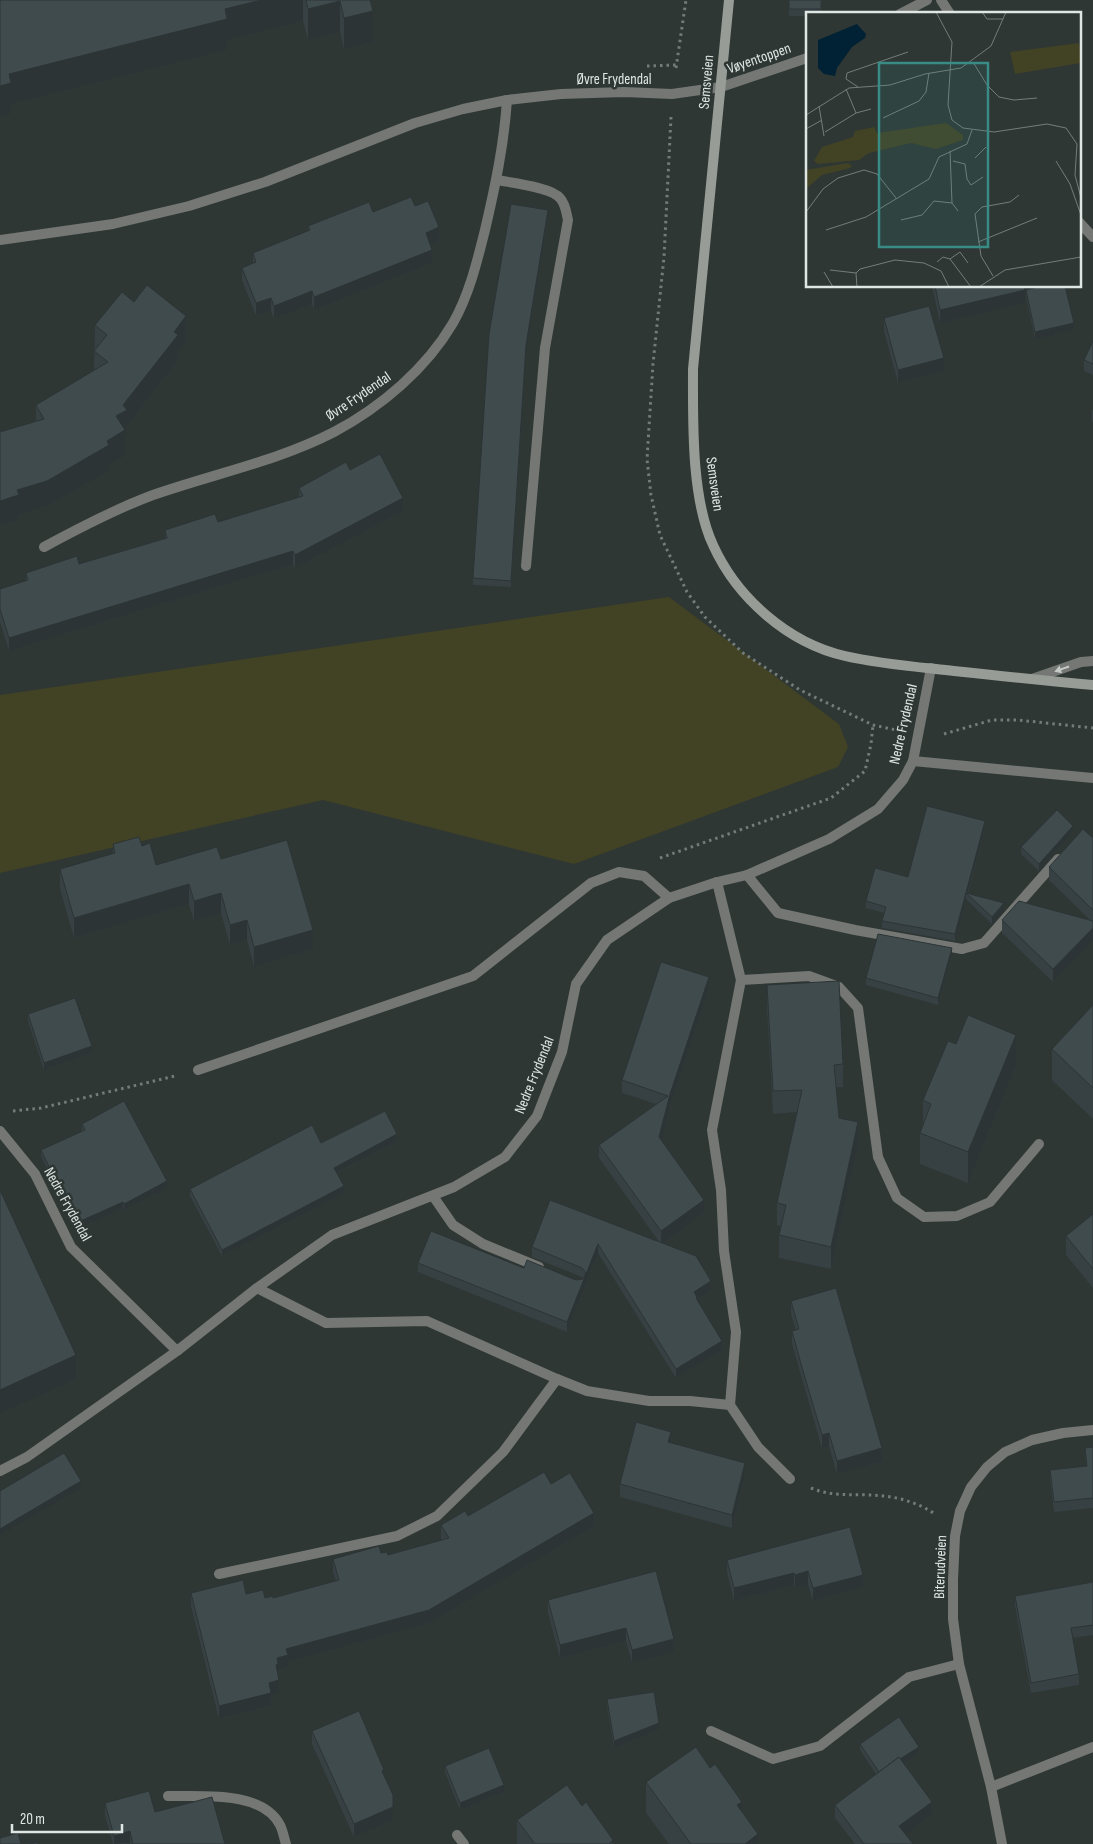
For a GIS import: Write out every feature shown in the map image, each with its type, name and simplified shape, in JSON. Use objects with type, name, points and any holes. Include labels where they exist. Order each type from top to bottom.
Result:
[{"type":"main road","name":"Semsveien","points":[[729,0],[693,369],[693,421],[696,467],[703,513],[712,544],[730,576],[753,603],[780,626],[811,644],[844,655],[930,668],[1093,685]]},
{"type":"street","points":[[904,12],[927,0]]},
{"type":"street","points":[[941,0],[949,12]]},
{"type":"street","name":"Vøyentoppen","points":[[721,87],[806,58]]},
{"type":"street","name":"Øvre Frydendal","points":[[0,240],[113,224],[189,206],[265,182],[415,123],[463,109],[507,100],[561,94],[624,92],[672,94],[721,87]]},
{"type":"street","name":"Øvre Frydendal","points":[[44,547],[102,516],[153,496],[281,454],[334,432],[372,408],[402,385],[433,350],[453,323],[469,286],[497,180],[505,132],[507,100]]},
{"type":"street","points":[[497,180],[546,190],[559,196],[566,206],[568,220],[545,348],[526,566]]},
{"type":"street","points":[[1080,223],[1093,237]]},
{"type":"street","points":[[1032,679],[1081,662],[1093,660]]},
{"type":"street","name":"Nedre Frydendal","points":[[0,1472],[27,1457],[177,1351],[257,1288],[332,1235],[454,1187],[505,1157],[537,1116],[562,1052],[576,984],[607,940],[669,898],[717,882],[747,875],[828,839],[878,809],[903,780],[913,761],[930,668]]},
{"type":"street","points":[[913,761],[1093,778]]},
{"type":"street","points":[[747,875],[778,913],[855,930],[962,949],[984,943],[1064,852]]},
{"type":"street","points":[[198,1070],[473,976],[590,883],[619,872],[644,876],[669,898]]},
{"type":"street","points":[[717,882],[741,980],[712,1130],[721,1190],[724,1251],[736,1332],[730,1405],[758,1448],[790,1479]]},
{"type":"street","points":[[741,980],[809,976],[839,987],[858,1008],[878,1156],[897,1198],[924,1217],[957,1216],[990,1202],[1039,1144]]},
{"type":"street","name":"Nedre Frydendal","points":[[0,1132],[35,1174],[71,1246],[177,1351]]},
{"type":"street","points":[[433,1196],[453,1225],[483,1244],[553,1273]]},
{"type":"street","points":[[257,1288],[326,1322],[427,1321],[557,1379],[587,1390],[649,1401],[690,1401],[730,1405]]},
{"type":"street","points":[[219,1574],[397,1536],[437,1516],[503,1452],[557,1379]]},
{"type":"street","name":"Biterudveien","points":[[1002,1844],[991,1787],[959,1664],[953,1619],[955,1536],[960,1511],[971,1487],[987,1467],[1005,1452],[1032,1440],[1063,1433],[1093,1430]]},
{"type":"street","points":[[711,1730],[773,1759],[820,1746],[909,1677],[959,1664]]},
{"type":"street","points":[[991,1787],[1093,1747]]},
{"type":"street","points":[[168,1796],[237,1798],[262,1806],[280,1824],[286,1844]]},
{"type":"street","points":[[457,1835],[464,1844]]},
{"type":"path","points":[[686,0],[672,94],[664,257],[653,364],[647,459],[651,495],[660,535],[687,592],[706,617],[743,653],[800,690],[873,725],[919,736],[948,734],[992,720],[1018,720],[1093,728]]},
{"type":"path","points":[[619,872],[831,798],[865,770],[873,725]]},
{"type":"path","points":[[8,1111],[41,1108],[198,1070]]},
{"type":"path","points":[[790,1479],[824,1494],[885,1496],[920,1504],[940,1518]]},
{"type":"shaded area","points":[[669,597],[839,724],[848,747],[838,767],[574,864],[323,800],[0,873],[0,695]]},
{"type":"building","points":[[0,0],[262,0],[225,9],[227,19],[9,74],[11,83],[0,86]]},
{"type":"building","points":[[306,0],[370,0],[373,11],[344,18],[340,1],[308,9]]},
{"type":"building","points":[[789,0],[821,0],[821,9],[789,9]]},
{"type":"building","points":[[411,197],[415,206],[428,201],[439,227],[426,233],[432,250],[314,297],[312,291],[274,306],[271,298],[256,303],[242,268],[256,262],[253,253],[310,230],[308,226],[369,202],[373,212]]},
{"type":"building","points":[[511,204],[548,210],[526,345],[511,581],[473,578],[489,334]]},
{"type":"building","points":[[147,285],[186,316],[174,332],[178,335],[123,405],[127,410],[116,416],[125,430],[107,441],[109,445],[47,481],[17,490],[19,495],[0,501],[0,432],[44,419],[36,405],[108,362],[94,351],[107,335],[95,325],[122,292],[134,302]]},
{"type":"building","points":[[935,288],[1024,288],[1025,290],[940,310]]},
{"type":"building","points":[[1034,288],[1065,288],[1074,323],[1035,332],[1026,290]]},
{"type":"building","points":[[929,306],[944,358],[898,370],[884,318]]},
{"type":"building","points":[[1093,341],[1093,364],[1084,360]]},
{"type":"building","points":[[380,454],[403,498],[295,555],[293,551],[9,638],[0,609],[0,589],[28,580],[26,573],[77,556],[79,564],[167,538],[165,530],[215,514],[218,522],[303,496],[299,488],[346,462],[350,470]]},
{"type":"building","points":[[927,806],[985,821],[955,934],[882,921],[886,907],[866,901],[875,868],[908,877]]},
{"type":"building","points":[[1057,810],[1073,826],[1039,864],[1021,847]]},
{"type":"building","points":[[1083,829],[1093,838],[1093,910],[1049,867]]},
{"type":"building","points":[[139,837],[142,846],[150,843],[156,865],[217,847],[221,859],[287,840],[313,930],[254,947],[247,920],[230,925],[221,893],[194,901],[189,884],[74,918],[60,869],[115,853],[113,844]]},
{"type":"building","points":[[966,893],[1004,903],[992,917]]},
{"type":"building","points":[[1019,901],[1093,921],[1093,928],[1053,969],[1002,920]]},
{"type":"building","points":[[878,934],[952,948],[938,998],[866,978]]},
{"type":"building","points":[[661,962],[709,977],[670,1094],[659,1137],[704,1200],[661,1231],[599,1145],[668,1096],[622,1080]]},
{"type":"building","points":[[839,981],[843,1064],[834,1065],[839,1118],[858,1122],[831,1247],[779,1235],[786,1205],[777,1203],[802,1090],[773,1091],[767,985]]},
{"type":"building","points":[[75,998],[92,1046],[44,1063],[28,1014]]},
{"type":"building","points":[[1093,1005],[1093,1088],[1052,1049]]},
{"type":"building","points":[[968,1015],[1016,1035],[968,1152],[920,1133],[931,1104],[923,1100],[948,1041],[956,1044]]},
{"type":"building","points":[[124,1101],[167,1181],[124,1204],[123,1202],[76,1223],[41,1150],[85,1130],[82,1124]]},
{"type":"building","points":[[385,1111],[397,1134],[334,1168],[344,1186],[222,1250],[190,1189],[312,1125],[321,1143]]},
{"type":"building","points":[[0,1190],[76,1355],[0,1390]]},
{"type":"building","points":[[550,1200],[696,1256],[711,1281],[694,1292],[722,1341],[676,1369],[598,1244],[567,1322],[418,1263],[431,1231],[524,1268],[527,1260],[576,1280],[583,1279],[586,1273],[582,1268],[532,1247]]},
{"type":"building","points":[[1093,1214],[1093,1269],[1066,1236]]},
{"type":"building","points":[[836,1288],[882,1448],[837,1461],[829,1433],[822,1435],[803,1371],[792,1331],[799,1329],[791,1301]]},
{"type":"building","points":[[636,1422],[671,1432],[668,1442],[745,1463],[732,1515],[620,1484]]},
{"type":"building","points":[[1093,1447],[1093,1498],[1054,1502],[1050,1470],[1087,1466],[1085,1448]]},
{"type":"building","points":[[64,1453],[81,1481],[0,1529],[0,1491]]},
{"type":"building","points":[[544,1472],[551,1484],[570,1473],[594,1513],[429,1610],[286,1649],[288,1655],[277,1658],[278,1664],[276,1665],[279,1680],[269,1683],[271,1693],[219,1706],[191,1593],[243,1580],[246,1594],[263,1590],[265,1598],[273,1596],[273,1598],[339,1580],[333,1559],[379,1546],[381,1553],[387,1552],[388,1555],[449,1538],[441,1525],[465,1511],[468,1516]]},
{"type":"building","points":[[850,1527],[863,1575],[813,1588],[808,1571],[734,1588],[727,1560]]},
{"type":"building","points":[[656,1571],[674,1639],[632,1650],[626,1628],[560,1645],[548,1600]]},
{"type":"building","points":[[1093,1582],[1093,1625],[1071,1628],[1079,1674],[1031,1683],[1015,1596]]},
{"type":"building","points":[[654,1692],[659,1723],[614,1741],[607,1699]]},
{"type":"building","points":[[359,1711],[393,1795],[393,1807],[354,1824],[312,1731]]},
{"type":"building","points":[[899,1717],[919,1747],[900,1759],[899,1757],[879,1772],[860,1744]]},
{"type":"building","points":[[696,1747],[710,1768],[715,1764],[742,1802],[737,1805],[758,1834],[745,1844],[691,1844],[646,1782]]},
{"type":"building","points":[[489,1748],[504,1785],[460,1803],[445,1766]]},
{"type":"building","points":[[899,1757],[932,1802],[899,1826],[913,1844],[864,1844],[835,1805]]},
{"type":"building","points":[[567,1785],[582,1806],[586,1802],[613,1840],[609,1844],[535,1844],[517,1820]]},
{"type":"building","points":[[149,1791],[155,1812],[212,1797],[225,1844],[133,1844],[130,1831],[114,1836],[105,1803]]},
{"type":"building","points":[[18,1833],[21,1844],[0,1844],[0,1838]]}]
